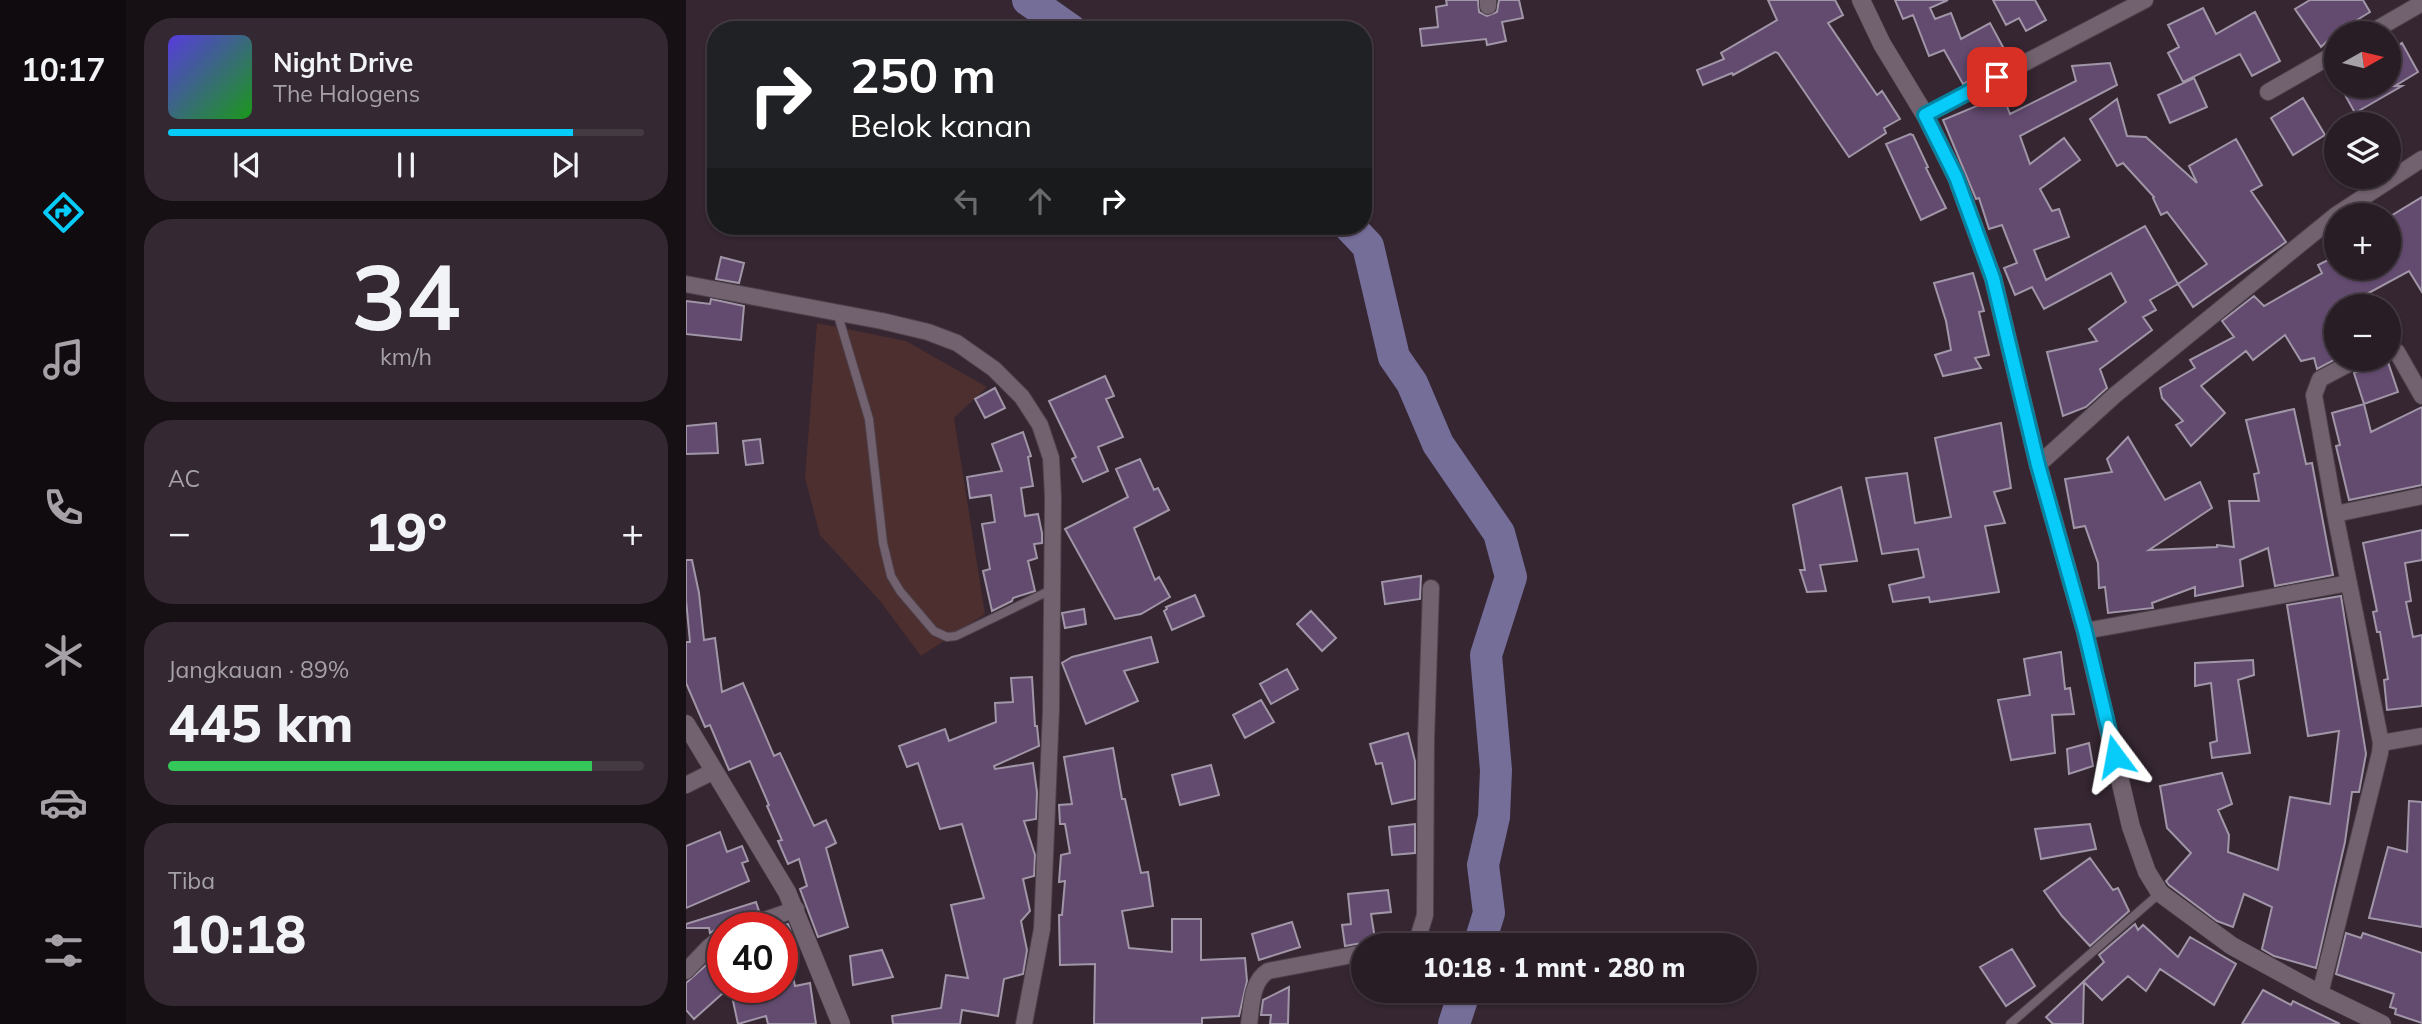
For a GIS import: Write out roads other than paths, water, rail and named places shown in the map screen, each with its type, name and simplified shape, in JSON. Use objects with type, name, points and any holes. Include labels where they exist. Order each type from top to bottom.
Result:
[{"type":"street","points":[[1861,0],[1882,44],[1925,115],[1956,177],[1993,278],[2038,465],[2085,631],[2131,827],[2147,872],[2160,893],[2232,946],[2382,1024]]},
{"type":"street","points":[[1925,115],[2142,1]]},
{"type":"street","points":[[2391,21],[2422,3]]},
{"type":"street","points":[[2268,92],[2324,60]]},
{"type":"street","points":[[2354,203],[2422,159]]},
{"type":"street","points":[[2038,465],[2115,395],[2324,225]]},
{"type":"street","points":[[686,284],[837,312],[928,332],[957,343],[994,369],[1022,397],[1040,425],[1051,458],[1054,497],[1053,589],[1042,929],[1024,1024]]},
{"type":"street","points":[[2401,359],[2422,396]]},
{"type":"street","points":[[2320,994],[2378,770],[2381,743],[2334,514],[2314,395],[2320,379],[2335,371]]},
{"type":"street","points":[[2334,514],[2422,496]]},
{"type":"street","points":[[2085,631],[2349,583]]},
{"type":"street","points":[[1420,933],[1425,915],[1426,740],[1431,588]]},
{"type":"street","points":[[686,724],[796,909],[841,1024]]},
{"type":"street","points":[[2381,743],[2422,736]]},
{"type":"street","points":[[686,785],[714,771]]},
{"type":"street","points":[[787,912],[796,909]]},
{"type":"street","points":[[686,971],[707,949]]},
{"type":"street","points":[[1249,1024],[1255,986],[1260,976],[1268,971],[1351,955]]},
{"type":"lane","points":[[837,312],[869,419],[885,552],[891,576],[900,591],[934,631],[947,637],[956,636],[1053,589]]},
{"type":"lane","points":[[2010,1024],[2160,893]]},
{"type":"waterway","points":[[1028,0],[1058,21]]},
{"type":"waterway","points":[[1358,235],[1368,246],[1394,357],[1412,383],[1438,444],[1499,533],[1511,577],[1486,655],[1496,770],[1494,817],[1483,865],[1489,913],[1483,933]]},
{"type":"waterway","points":[[1454,1024],[1461,1003]]}]
